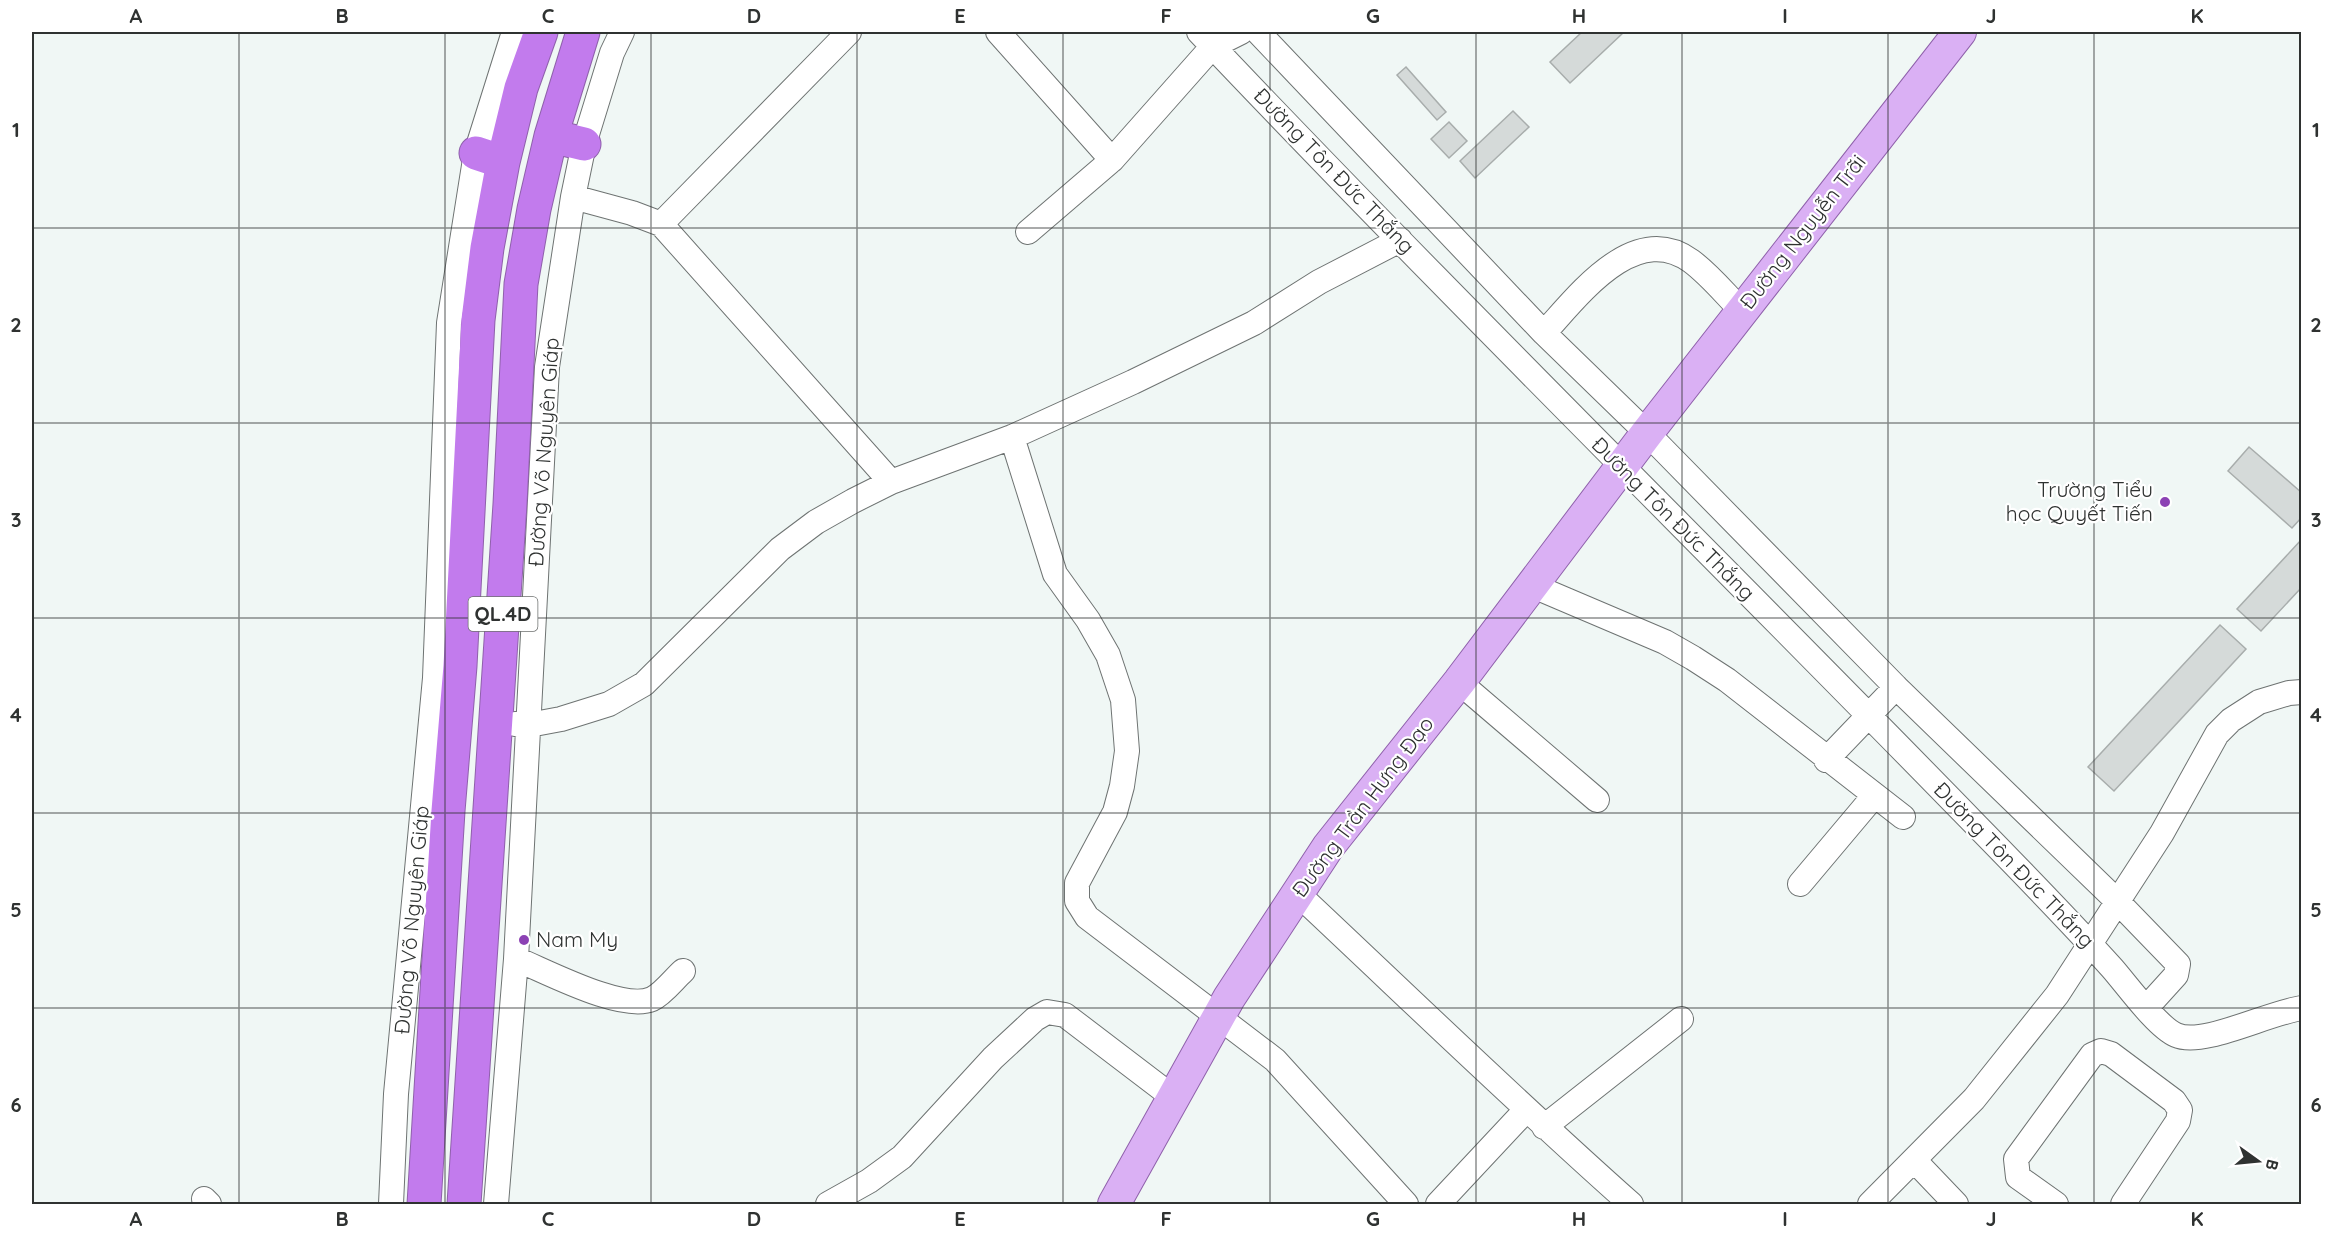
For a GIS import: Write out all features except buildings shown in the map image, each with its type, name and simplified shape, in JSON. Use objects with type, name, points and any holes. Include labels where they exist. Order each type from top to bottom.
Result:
[{"type":"highway","name":"Đường Võ Nguyên Giáp","points":[[424,1204],[448,811],[460,666],[478,320],[487,248],[490,158],[521,88],[541,32]]},
{"type":"highway","name":"Đường Võ Nguyên Giáp","points":[[464,1204],[496,723],[521,284],[550,136],[583,32]]},
{"type":"highway","points":[[550,136],[584,144]]},
{"type":"main road","name":"Đường Nguyễn Trãi","points":[[1647,433],[1960,32]]},
{"type":"main road","name":"Đường Trần Hưng Đạo","points":[[1114,1204],[1218,1017],[1328,847],[1459,682],[1647,433]]},
{"type":"street","name":"Đường Võ Nguyên Giáp","points":[[391,1204],[396,1094],[435,678],[449,323],[490,158],[514,32]]},
{"type":"street","name":"Đường Võ Nguyên Giáp","points":[[496,1204],[516,959],[547,367],[573,197],[584,144],[622,32]]},
{"type":"street","points":[[661,224],[849,32]]},
{"type":"street","points":[[998,32],[1112,160]]},
{"type":"street","points":[[1028,232],[1112,160],[1206,39],[1241,32]]},
{"type":"street","name":"Đường Tôn Đức Thắng","points":[[1258,32],[1544,333],[1647,433],[1896,687],[2117,901],[2178,964],[2176,975],[2147,1007]]},
{"type":"street","name":"Đường Tôn Đức Thắng","points":[[1206,39],[1621,467],[1869,715],[2091,944],[2164,1028],[2186,1038],[2210,1036],[2265,1016],[2301,1008]]},
{"type":"street","points":[[573,197],[632,213],[661,224],[891,482]]},
{"type":"street","points":[[496,723],[529,725],[609,704],[644,684],[780,549],[816,522],[891,482],[1012,437],[1209,346],[1254,323],[1357,261],[1400,240]]},
{"type":"street","points":[[1544,333],[1594,279],[1626,256],[1641,251],[1673,252],[1690,260],[1741,310]]},
{"type":"street","points":[[1012,437],[1054,574],[1088,620],[1108,655],[1123,700],[1127,751],[1122,786],[1115,812],[1077,883],[1077,900],[1087,917],[1289,1073],[1406,1204]]},
{"type":"street","points":[[1531,585],[1654,638],[1693,658],[1727,680],[1826,760],[1903,818]]},
{"type":"street","points":[[1459,682],[1597,800]]},
{"type":"street","points":[[1826,760],[1896,687]]},
{"type":"street","points":[[1870,1204],[1950,1125],[1997,1072],[2057,995],[2173,814],[2217,734],[2231,720],[2259,702],[2281,694],[2301,692]]},
{"type":"street","points":[[1800,884],[1874,796]]},
{"type":"street","points":[[1297,893],[1467,1051],[1544,1127],[1630,1204]]},
{"type":"street","points":[[516,959],[612,997],[636,1002],[652,999],[683,971]]},
{"type":"street","points":[[828,1204],[869,1181],[902,1157],[993,1058],[1035,1019],[1047,1012],[1065,1015],[1174,1098]]},
{"type":"street","points":[[1544,1127],[1681,1019]]},
{"type":"street","points":[[2055,1204],[2018,1177],[2016,1159],[2092,1055],[2101,1051],[2111,1054],[2174,1101],[2180,1110],[2178,1121],[2123,1204]]},
{"type":"street","points":[[1438,1204],[1526,1110]]},
{"type":"street","points":[[1914,1160],[1956,1204]]},
{"type":"place","name":"Trường Tiểu học Quyết Tiến","points":[[2165,502]]},
{"type":"place","name":"Nam My","points":[[524,940]]}]
